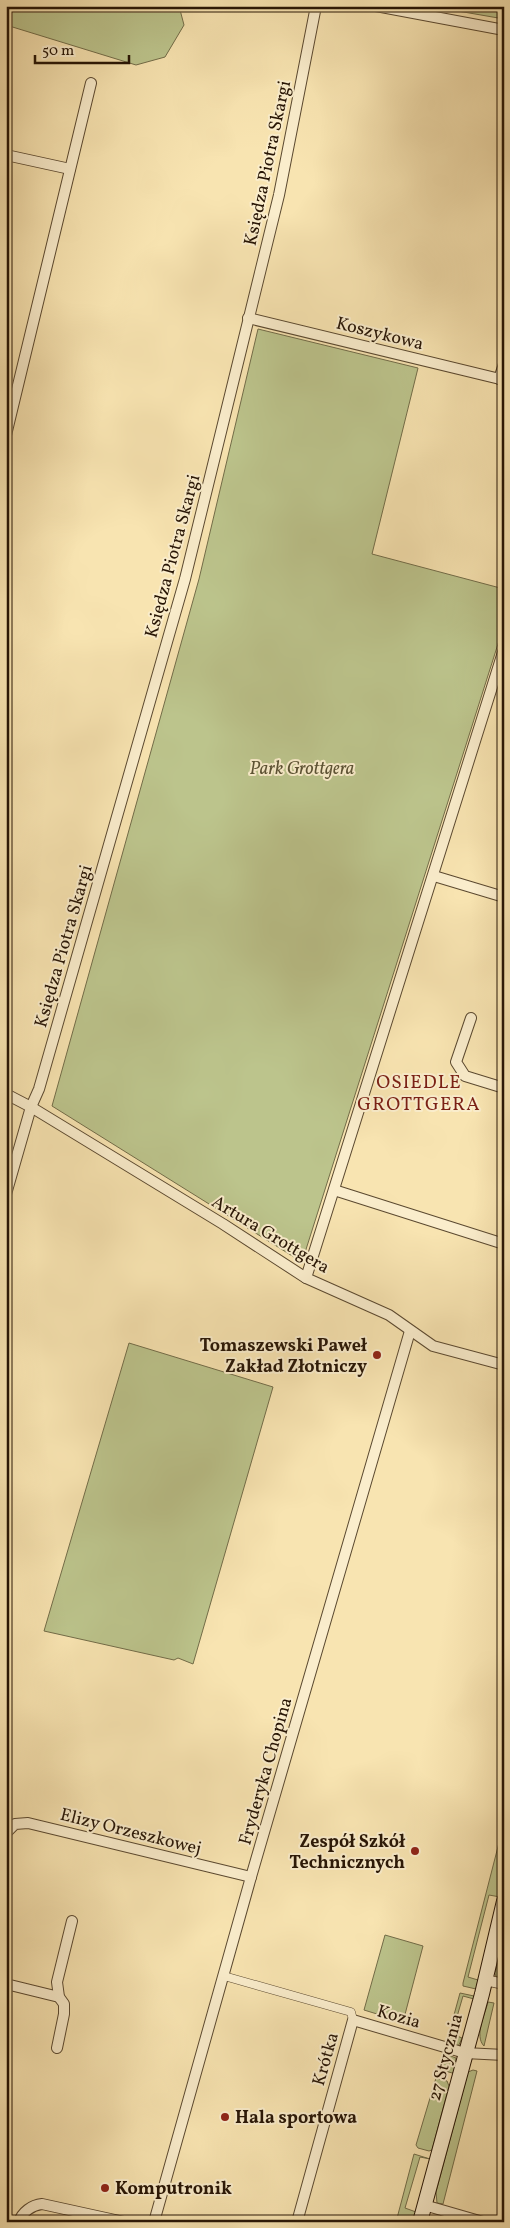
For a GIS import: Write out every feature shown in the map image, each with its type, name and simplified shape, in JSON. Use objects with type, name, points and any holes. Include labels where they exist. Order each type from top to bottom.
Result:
[{"type":"main road","name":"27 Stycznia","points":[[420,2222],[485,1980],[504,1901]]},
{"type":"street","name":"Księdza Piotra Skargi","points":[[6,1194],[31,1107],[39,1090],[185,579],[279,195],[316,6]]},
{"type":"street","points":[[376,6],[504,30]]},
{"type":"street","points":[[6,435],[91,83]]},
{"type":"street","points":[[6,156],[70,170]]},
{"type":"street","name":"Koszykowa","points":[[248,318],[501,380]]},
{"type":"street","points":[[501,380],[504,364]]},
{"type":"street","points":[[306,1278],[504,649]]},
{"type":"street","points":[[434,876],[504,898]]},
{"type":"street","points":[[471,1018],[456,1062],[465,1076],[504,1088]]},
{"type":"street","name":"Artura Grottgera","points":[[6,1094],[31,1107],[223,1224],[306,1278],[389,1315],[433,1346],[504,1365]]},
{"type":"street","points":[[334,1190],[504,1244]]},
{"type":"street","name":"Fryderyka Chopina","points":[[154,2222],[251,1876],[410,1331]]},
{"type":"street","name":"Elizy Orzeszkowej","points":[[6,1833],[15,1824],[28,1822],[251,1876]]},
{"type":"street","points":[[57,2048],[64,2014],[64,2004],[59,1997],[57,1982],[72,1921]]},
{"type":"street","points":[[224,1976],[351,2012],[353,2020]]},
{"type":"street","points":[[485,1980],[504,1984]]},
{"type":"street","points":[[6,1984],[59,1997]]},
{"type":"street","name":"Kozia","points":[[353,2020],[465,2053],[504,2055]]},
{"type":"street","name":"Krótka","points":[[297,2222],[353,2020]]},
{"type":"street","points":[[19,2222],[20,2217],[30,2207],[42,2204],[124,2222]]},
{"type":"street","points":[[424,2205],[483,2222]]},
{"type":"green space","points":[[6,6],[179,6],[184,25],[165,57],[136,65],[6,25]]},
{"type":"green space","points":[[429,6],[504,6],[504,19]]},
{"type":"green space","name":"Park Grottgera","points":[[258,329],[418,368],[372,554],[504,589],[504,625],[302,1262],[52,1106],[199,579]]},
{"type":"green space","points":[[129,1343],[273,1387],[193,1664],[178,1658],[174,1660],[44,1631]]},
{"type":"green space","points":[[502,1831],[504,1831],[504,1878],[500,1897],[489,1895],[468,1977],[478,1980],[476,1989],[463,1986],[463,1983]]},
{"type":"green space","points":[[385,1935],[423,1946],[403,2022],[364,2010]]},
{"type":"green space","points":[[504,1960],[501,1979],[496,1977],[495,1973],[498,1962]]},
{"type":"green space","points":[[460,1993],[474,1996],[474,1999],[463,1996],[452,2034],[462,2038],[458,2047],[446,2044]]},
{"type":"green space","points":[[488,2002],[494,2003],[484,2046],[481,2042],[480,2031]]},
{"type":"green space","points":[[443,2053],[456,2058],[455,2071],[452,2073],[439,2069]]},
{"type":"green space","points":[[477,2071],[443,2204],[437,2203],[436,2192],[468,2072]]},
{"type":"green space","points":[[436,2078],[447,2081],[449,2086],[432,2150],[429,2151],[418,2148],[416,2145]]},
{"type":"green space","points":[[414,2154],[430,2159],[420,2157],[405,2208],[416,2212],[413,2222],[396,2222]]},
{"type":"place","name":"Tomaszewski Paweł Zakład Złotniczy","points":[[377,1355]]},
{"type":"place","name":"Zespół Szkół Technicznych","points":[[415,1851]]},
{"type":"place","name":"Hala sportowa","points":[[225,2117]]},
{"type":"place","name":"Komputronik","points":[[105,2188]]},
{"type":"district","name":"OSIEDLE GROTTGERA","points":[[419,1092]]}]
